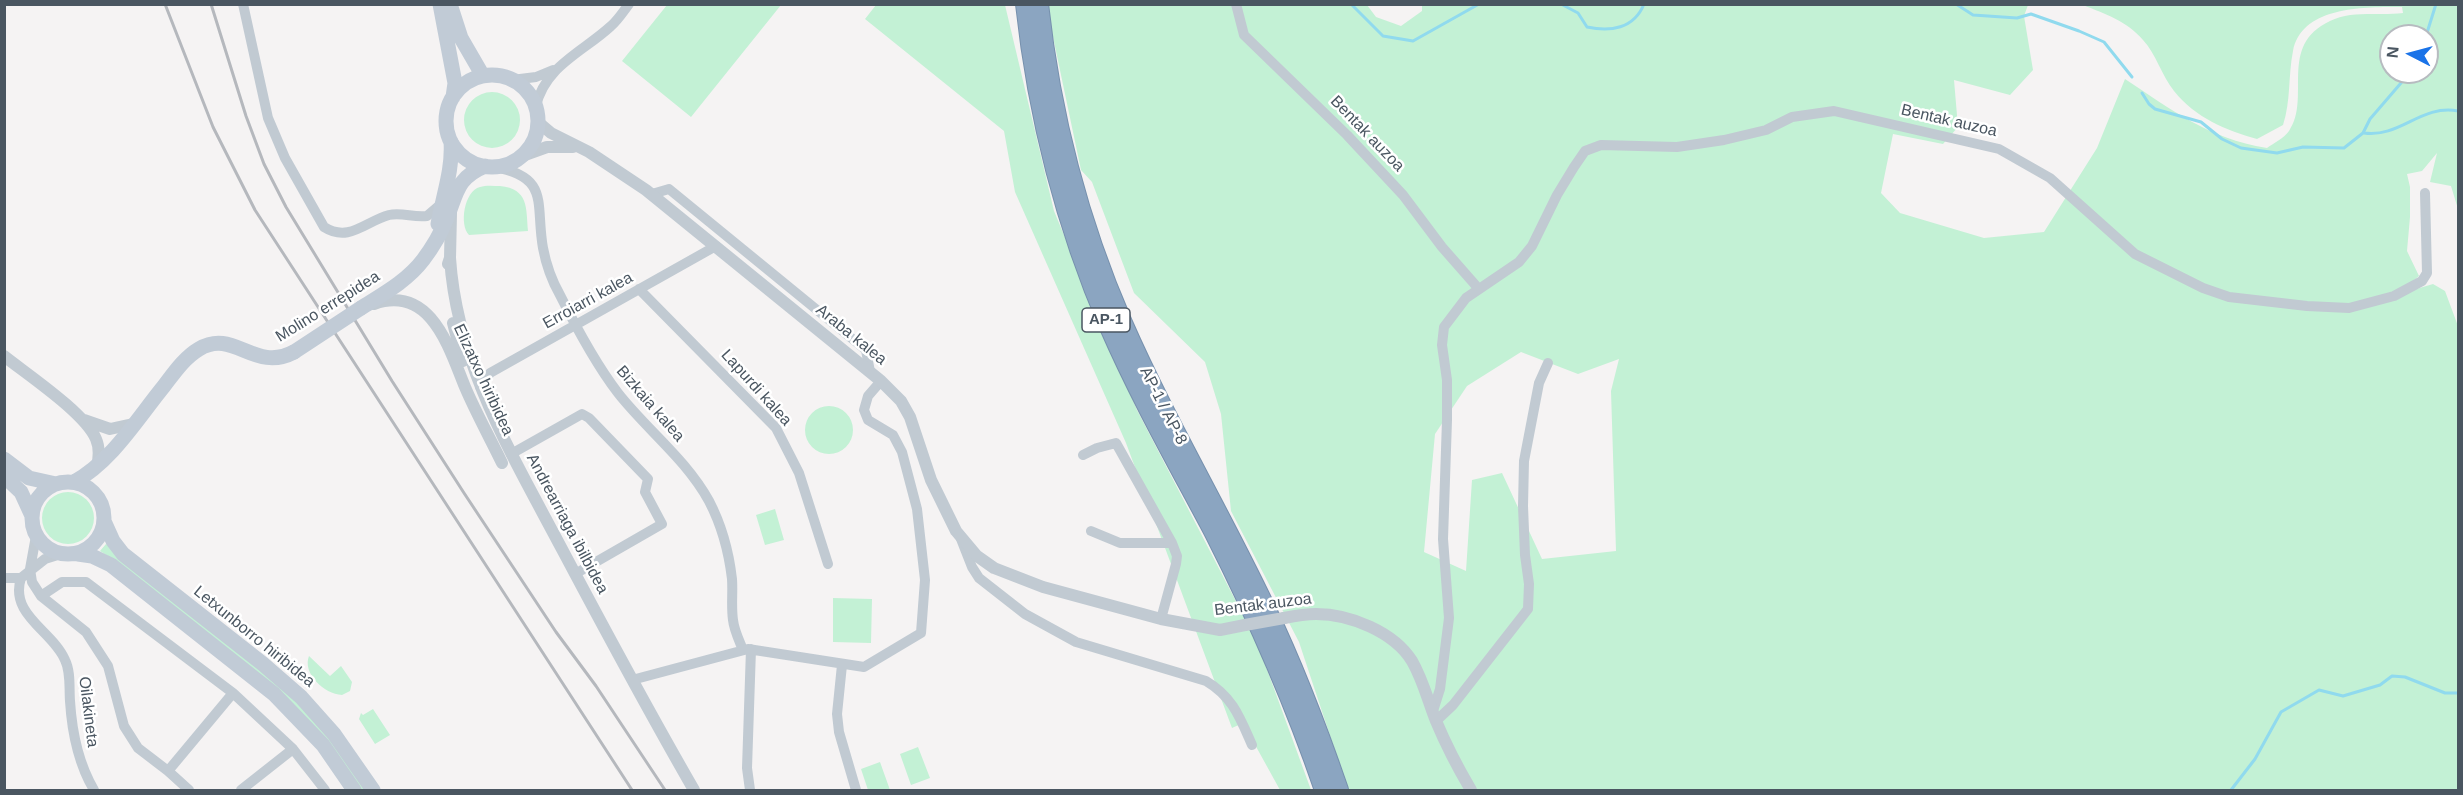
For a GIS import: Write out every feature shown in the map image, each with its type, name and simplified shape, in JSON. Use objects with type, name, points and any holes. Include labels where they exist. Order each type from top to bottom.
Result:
[{"type":"highway","name":"AP-1 / AP-8","points":[[1025,4],[1033,66],[1048,142],[1069,217],[1094,290],[1142,397],[1214,534],[1264,636],[1302,727],[1324,790]]},
{"type":"highway","name":"AP-1 / AP-8","points":[[1039,4],[1047,64],[1062,139],[1082,213],[1108,285],[1155,390],[1277,630],[1315,722],[1339,790]]},
{"type":"main road","points":[[442,6],[483,76]]},
{"type":"main road","points":[[442,6],[455,83],[447,114],[448,132],[461,155],[476,164],[489,167],[509,164],[522,156],[535,137],[538,122],[536,106],[527,91],[512,80],[498,75],[483,76],[469,81],[453,97]]},
{"type":"main road","name":"Elizatxo hiribidea","points":[[446,206],[452,165],[451,140]]},
{"type":"main road","name":"Elizatxo hiribidea","points":[[446,206],[462,182],[473,171],[489,167]]},
{"type":"main road","name":"Molino errepidea","points":[[104,459],[182,363],[201,348],[216,344],[230,345],[259,358],[272,360],[294,352],[399,283],[422,262],[434,241],[446,206]]},
{"type":"main road","points":[[4,459],[29,478],[56,484],[74,482],[87,488],[98,497]]},
{"type":"main road","points":[[74,482],[104,459]]},
{"type":"main road","points":[[4,477],[21,492],[32,516],[36,536],[49,550],[61,554],[78,554],[93,545],[99,538],[104,521],[103,508],[98,497],[98,478],[104,459]]},
{"type":"main road","points":[[32,516],[42,493],[56,484]]},
{"type":"main road","name":"Letxunborro hiribidea","points":[[104,521],[113,541],[123,554],[263,664],[301,697],[334,734],[373,790]]},
{"type":"main road","name":"Letxunborro hiribidea","points":[[78,554],[92,556],[111,565],[274,694],[323,745],[354,790]]},
{"type":"street","points":[[243,4],[268,118],[285,158],[324,227],[341,234],[352,232],[391,215],[427,216],[446,206]]},
{"type":"street","points":[[512,80],[536,77],[558,67],[612,26],[629,4]]},
{"type":"street","name":"Bentak auzoa","points":[[1236,4],[1244,34],[1347,135],[1402,195],[1442,247],[1478,288]]},
{"type":"street","points":[[536,106],[544,85],[558,67]]},
{"type":"street","name":"Bentak auzoa","points":[[1434,716],[1440,689],[1449,618],[1443,539],[1447,381],[1442,336],[1444,327],[1456,310],[1478,288],[1519,262],[1532,246],[1557,195],[1585,152],[1601,145],[1677,147],[1724,140],[1766,130],[1792,117],[1834,111],[1999,149],[2050,178],[2135,255],[2203,288],[2229,297],[2307,306],[2349,308],[2394,297],[2422,281],[2427,273],[2425,193]]},
{"type":"street","name":"Araba kalea","points":[[538,122],[557,136],[618,170],[652,194],[881,381],[868,396],[864,410],[868,420],[893,435],[902,452],[917,509],[925,580],[921,633],[864,667],[843,665]]},
{"type":"street","points":[[522,156],[547,147],[579,147]]},
{"type":"street","name":"Bizkaia kalea","points":[[489,167],[515,171],[535,188],[539,202],[543,249],[554,283],[575,325],[600,368],[619,394],[681,461],[708,500],[722,533],[732,578],[733,621],[747,650],[747,768],[750,790]]},
{"type":"street","points":[[652,194],[669,189],[866,350],[870,372]]},
{"type":"street","name":"Elizatxo hiribidea","points":[[446,206],[450,258],[448,285],[458,344],[484,415],[506,458]]},
{"type":"street","name":"Erroiarri kalea","points":[[480,387],[490,374],[716,246]]},
{"type":"street","name":"Andrearriaga ibilbidea","points":[[450,258],[456,307],[480,387],[506,458],[575,574],[694,790]]},
{"type":"street","name":"Lapurdi kalea","points":[[639,289],[776,428],[799,473],[828,564]]},
{"type":"street","name":"Elizatxo hiribidea","points":[[362,308],[382,301],[399,300],[409,302],[435,322],[450,348],[465,387],[506,458]]},
{"type":"street","points":[[4,357],[83,420],[110,429],[133,424]]},
{"type":"street","points":[[1434,716],[1453,705],[1528,609],[1529,584],[1523,506],[1524,460],[1539,383],[1548,363]]},
{"type":"street","name":"Bentak auzoa","points":[[881,381],[901,401],[910,417],[931,480],[979,578],[1025,614],[1076,642],[1206,681],[1221,690],[1234,707],[1252,745]]},
{"type":"street","points":[[506,458],[582,414],[589,418],[648,479],[645,492],[662,524],[575,574]]},
{"type":"street","points":[[83,420],[97,441],[99,454],[104,459],[111,440],[102,428]]},
{"type":"street","points":[[1083,455],[1116,443],[1172,543],[1177,556],[1176,564],[1161,619]]},
{"type":"street","points":[[1091,531],[1120,543],[1172,543]]},
{"type":"street","points":[[36,536],[30,569],[32,582],[41,596],[86,632],[108,666],[124,726],[138,748],[189,790]]},
{"type":"street","name":"Bentak auzoa","points":[[960,539],[994,568],[1043,587],[1161,619],[1220,630],[1316,614],[1347,618],[1371,627],[1394,642],[1411,659],[1455,762],[1472,790]]},
{"type":"street","points":[[4,578],[21,578],[45,560],[61,554]]},
{"type":"street","name":"Oilakineta","points":[[21,578],[19,599],[30,618],[59,650],[68,667],[75,742],[83,771],[94,790]]},
{"type":"street","points":[[41,596],[62,582],[86,582],[233,693],[293,749],[325,790]]},
{"type":"street","points":[[632,680],[747,650],[843,665],[837,714],[839,732],[856,790]]},
{"type":"street","points":[[168,771],[233,693]]},
{"type":"street","points":[[241,790],[293,749]]},
{"type":"green space","points":[[911,4],[1005,5],[1054,211],[1137,410],[1257,642],[1311,790],[1280,790],[1243,723],[1232,728],[1126,443],[1015,192],[1004,131],[865,19],[876,5],[910,6]]},
{"type":"green space","points":[[1422,4],[2028,5],[2024,16],[2033,70],[2010,95],[1954,80],[1958,127],[1943,144],[1893,134],[1881,193],[1900,213],[1984,238],[2044,232],[2097,148],[2125,79],[2192,122],[2226,138],[2267,148],[2287,134],[2295,118],[2300,58],[2304,44],[2314,32],[2330,21],[2356,14],[2403,13],[2402,7],[2355,9],[2322,17],[2309,25],[2299,36],[2293,51],[2283,125],[2257,139],[2234,132],[2201,116],[2174,91],[2152,52],[2137,33],[2115,19],[2083,5],[2458,5],[2458,209],[2451,186],[2430,182],[2437,153],[2422,171],[2407,174],[2410,187],[2410,217],[2407,251],[2419,276],[2396,295],[2433,284],[2445,291],[2458,326],[2458,790],[1348,790],[1299,642],[1231,511],[1221,414],[1205,362],[1134,293],[1092,182],[1081,170],[1048,5],[1367,5],[1376,17],[1401,26],[1422,11]],"holes":[[[1521,352],[1578,374],[1619,359],[1611,391],[1616,551],[1542,559],[1502,473],[1472,480],[1466,571],[1424,552],[1435,434],[1467,386]]]},
{"type":"green space","points":[[667,5],[781,5],[691,117],[622,61]]},
{"type":"green space","points":[[486,92],[498,92],[508,96],[516,104],[520,120],[516,136],[508,144],[498,148],[486,148],[476,144],[468,136],[464,126],[464,114],[468,104],[476,96]]},
{"type":"green space","points":[[500,186],[521,195],[526,207],[528,231],[469,235],[464,224],[464,216],[470,195],[480,187]]},
{"type":"green space","points":[[824,406],[834,406],[846,413],[853,425],[853,435],[846,447],[834,454],[824,454],[809,443],[805,435],[805,425],[816,410]]},
{"type":"green space","points":[[68,492],[78,494],[86,500],[92,508],[94,518],[92,528],[86,536],[78,542],[68,544],[58,542],[50,536],[44,528],[42,518],[44,508],[50,500],[58,494]]},
{"type":"green space","points":[[775,509],[784,540],[765,545],[756,515]]},
{"type":"green space","points":[[106,544],[264,671],[318,722],[367,790],[361,790],[336,753],[111,558],[100,551]]},
{"type":"green space","points":[[833,598],[872,599],[871,643],[833,642]]},
{"type":"green space","points":[[309,656],[330,676],[341,666],[352,682],[350,691],[342,695],[335,694],[316,682],[309,669]]},
{"type":"green space","points":[[373,709],[390,735],[375,744],[359,719],[361,713],[363,715]]},
{"type":"green space","points":[[918,747],[930,778],[911,785],[900,754]]},
{"type":"green space","points":[[880,762],[890,790],[868,790],[861,769]]},
{"type":"waterway","points":[[1351,4],[1383,36],[1413,41],[1479,4]]},
{"type":"waterway","points":[[1561,4],[1578,13],[1587,27],[1604,29],[1613,29],[1628,24],[1640,12],[1644,4]]},
{"type":"waterway","points":[[1956,4],[1973,15],[2017,18],[2031,14],[2079,31],[2104,42],[2132,77]]},
{"type":"waterway","points":[[2430,24],[2436,4]]},
{"type":"waterway","points":[[2142,93],[2155,109],[2201,122],[2222,139],[2241,148],[2277,153],[2303,147],[2344,148],[2363,133],[2370,119],[2400,84]]},
{"type":"waterway","points":[[2364,133],[2389,131],[2433,112],[2458,111]]},
{"type":"waterway","points":[[2231,790],[2255,759],[2281,712],[2319,690],[2343,696],[2380,685],[2392,676],[2405,677],[2445,693],[2458,693]]},
{"type":"railway","points":[[165,4],[213,127],[255,210],[632,790]]},
{"type":"railway","points":[[211,4],[246,116],[264,164],[286,207],[392,381],[464,493],[665,790]]}]
